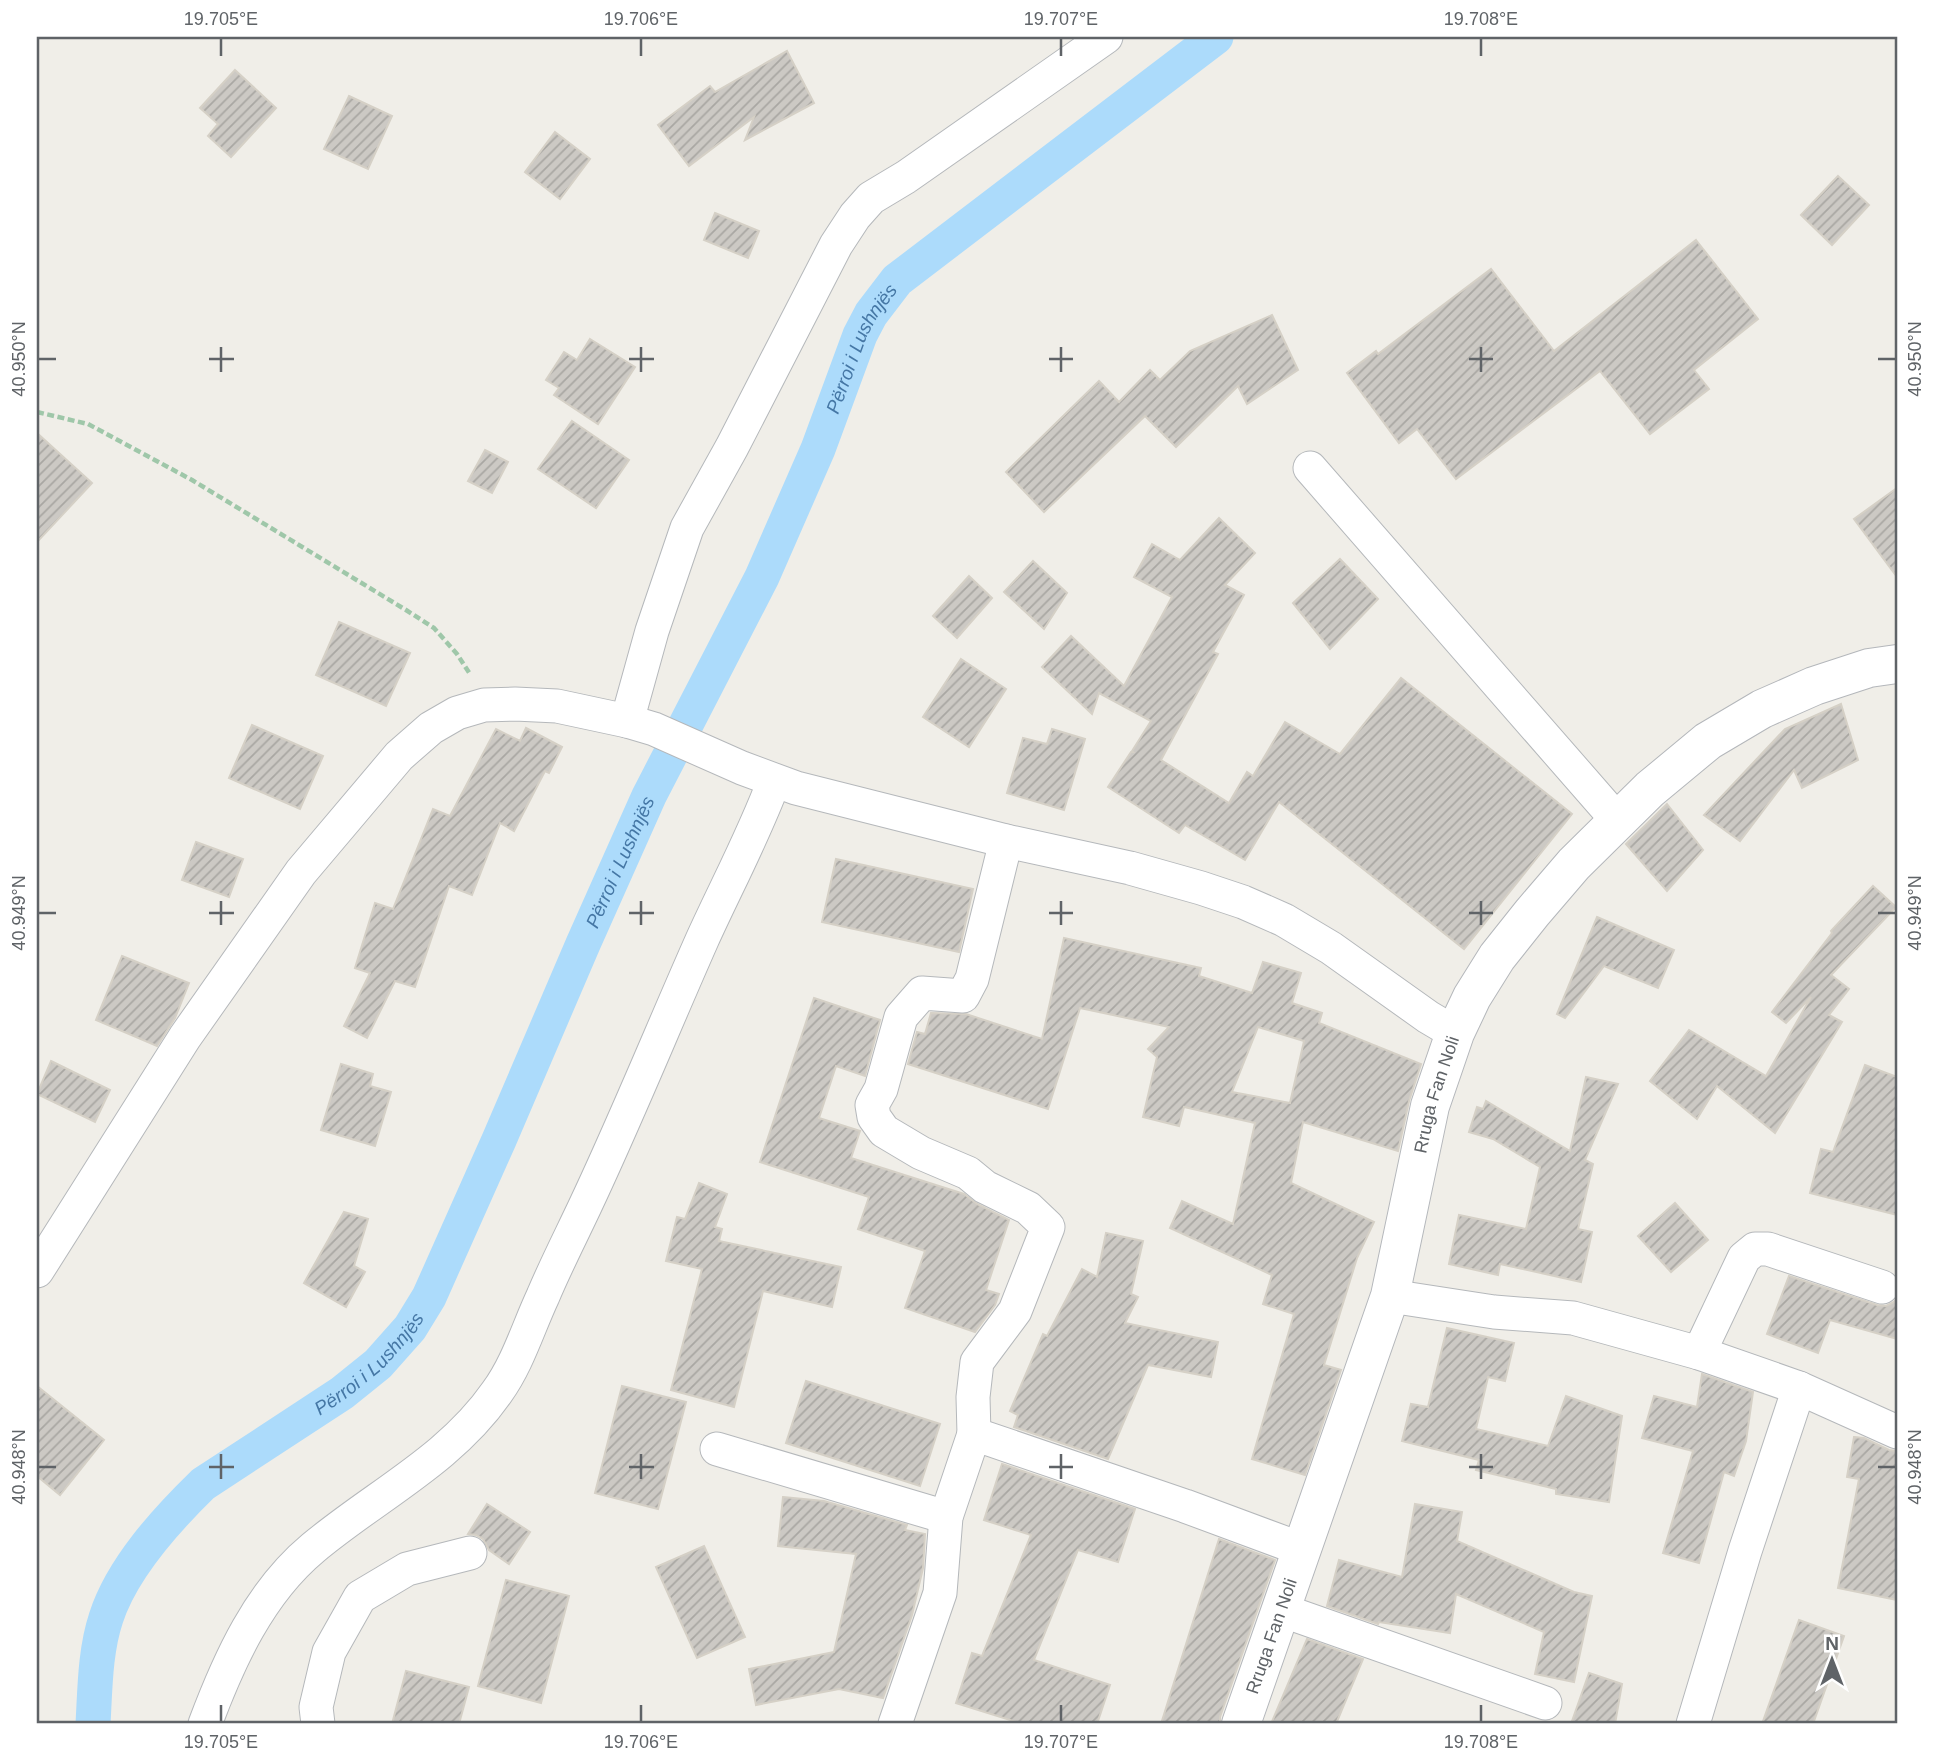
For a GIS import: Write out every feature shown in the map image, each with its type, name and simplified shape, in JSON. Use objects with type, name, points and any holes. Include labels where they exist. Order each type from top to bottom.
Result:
[{"type":"main road","name":"Rruga Fan Noli","points":[[1241,1724],[1390,1296],[1430,1106],[1455,1033],[1472,997],[1497,957],[1566,874],[1650,789],[1708,741],[1762,709],[1814,686],[1869,668],[1897,664]]},
{"type":"street","points":[[634,722],[652,631],[687,528],[836,245],[855,216],[871,198],[906,177],[1106,37]]},
{"type":"street","points":[[1310,468],[1618,821]]},
{"type":"street","points":[[37,1271],[185,1037],[301,872],[400,756],[431,728],[457,713],[484,705],[557,706],[634,722],[774,781],[1006,841],[1130,868],[1243,902],[1284,920],[1319,941],[1455,1033]]},
{"type":"street","points":[[205,1724],[237,1647],[252,1621],[291,1570],[312,1549],[399,1486],[460,1437],[499,1390],[520,1352],[543,1295],[614,1144],[774,781]]},
{"type":"street","points":[[895,1724],[940,1594],[946,1517],[974,1434],[973,1398],[977,1362],[1015,1311],[1048,1227],[1028,1208],[985,1187],[968,1173],[921,1153],[884,1131],[874,1117],[872,1105],[881,1089],[901,1017],[922,993],[963,996],[972,979],[1006,841]]},
{"type":"street","points":[[1699,1353],[1744,1258],[1755,1249],[1768,1249],[1882,1287]]},
{"type":"street","points":[[1390,1296],[1494,1312],[1573,1318],[1699,1353],[1800,1388],[1897,1432]]},
{"type":"street","points":[[1693,1724],[1745,1551],[1800,1388]]},
{"type":"street","points":[[974,1434],[1301,1549]]},
{"type":"street","points":[[717,1449],[946,1517]]},
{"type":"street","points":[[318,1724],[316,1707],[328,1652],[360,1597],[407,1569],[470,1553]]},
{"type":"street","points":[[1281,1609],[1545,1703]]},
{"type":"path","points":[[37,412],[88,424],[192,480],[434,628],[457,654],[484,705]]},
{"type":"building","points":[[787,51],[814,103],[745,140],[754,117],[689,166],[658,125],[710,86],[715,92]]},
{"type":"building","points":[[235,70],[276,108],[231,157],[208,136],[218,124],[200,108]]},
{"type":"building","points":[[349,96],[392,116],[368,169],[324,149]]},
{"type":"building","points":[[555,132],[590,159],[560,199],[525,172]]},
{"type":"building","points":[[1838,176],[1869,205],[1832,245],[1801,215]]},
{"type":"building","points":[[715,213],[759,231],[748,258],[704,240]]},
{"type":"building","points":[[1696,240],[1758,319],[1694,370],[1709,389],[1650,434],[1600,371],[1456,479],[1417,429],[1399,443],[1347,373],[1376,351],[1378,354],[1491,269],[1554,351]]},
{"type":"building","points":[[1272,315],[1298,370],[1247,404],[1238,386],[1176,447],[1145,416],[1044,512],[1006,472],[1099,381],[1119,402],[1150,370],[1160,380],[1190,351]]},
{"type":"building","points":[[590,339],[635,367],[598,424],[554,395],[559,388],[546,380],[564,352],[577,360]]},
{"type":"building","points":[[572,421],[629,460],[596,508],[538,469]]},
{"type":"building","points":[[37,433],[92,483],[37,542]]},
{"type":"building","points":[[485,450],[508,462],[492,493],[468,481]]},
{"type":"building","points":[[1897,488],[1897,577],[1854,519]]},
{"type":"building","points":[[1219,518],[1255,553],[1225,585],[1244,595],[1213,652],[1218,654],[1161,760],[1229,803],[1247,772],[1253,776],[1285,722],[1340,754],[1401,678],[1572,814],[1464,949],[1279,802],[1245,860],[1185,825],[1179,833],[1108,787],[1151,721],[1099,693],[1092,714],[1042,667],[1071,636],[1124,686],[1172,597],[1134,577],[1152,544],[1180,560]]},
{"type":"building","points":[[1340,559],[1378,599],[1330,649],[1293,603]]},
{"type":"building","points":[[1033,561],[1067,593],[1044,629],[1004,592]]},
{"type":"building","points":[[969,576],[992,598],[957,638],[933,616]]},
{"type":"building","points":[[339,622],[410,653],[386,706],[316,675]]},
{"type":"building","points":[[961,659],[1006,689],[969,747],[923,717]]},
{"type":"building","points":[[1841,704],[1858,760],[1802,788],[1794,770],[1740,841],[1704,815],[1785,729]]},
{"type":"building","points":[[252,725],[323,756],[300,809],[229,778]]},
{"type":"building","points":[[526,728],[562,747],[549,773],[545,771],[514,831],[500,823],[472,895],[449,886],[415,987],[395,981],[367,1038],[344,1026],[370,973],[355,968],[375,903],[393,909],[433,809],[450,816],[496,729],[520,741]]},
{"type":"building","points":[[1052,729],[1085,739],[1064,810],[1007,793],[1023,738],[1047,744]]},
{"type":"building","points":[[1667,804],[1703,850],[1667,891],[1626,844]]},
{"type":"building","points":[[196,842],[243,859],[229,897],[182,880]]},
{"type":"building","points":[[836,859],[973,889],[959,952],[822,922]]},
{"type":"building","points":[[1873,886],[1896,907],[1831,975],[1849,989],[1829,1015],[1842,1022],[1775,1133],[1717,1086],[1697,1119],[1650,1081],[1689,1030],[1766,1076],[1811,997],[1786,1023],[1772,1012],[1831,931]]},
{"type":"building","points":[[1597,917],[1674,950],[1658,988],[1604,966],[1565,1018],[1557,1014]]},
{"type":"building","points":[[1064,938],[1201,968],[1199,976],[1252,993],[1263,962],[1301,973],[1292,1003],[1322,1013],[1319,1023],[1421,1064],[1409,1101],[1398,1151],[1303,1122],[1291,1183],[1374,1222],[1357,1258],[1324,1365],[1341,1370],[1305,1475],[1252,1459],[1294,1314],[1263,1304],[1272,1275],[1170,1228],[1182,1201],[1233,1224],[1255,1123],[1184,1107],[1179,1126],[1143,1117],[1157,1057],[1148,1049],[1169,1027],[1080,1008],[1048,1109],[908,1064],[917,1032],[925,1034],[931,1013],[966,1014],[1042,1039]],"holes":[[[1258,1027],[1304,1041],[1290,1103],[1232,1092]]]},
{"type":"building","points":[[122,956],[189,983],[175,1018],[157,1046],[96,1020]]},
{"type":"building","points":[[814,998],[880,1020],[865,1076],[836,1066],[819,1118],[860,1131],[851,1158],[964,1194],[977,1204],[1009,1220],[986,1290],[999,1294],[995,1305],[975,1332],[905,1308],[925,1251],[858,1229],[869,1197],[760,1162]]},
{"type":"building","points":[[51,1061],[110,1090],[95,1122],[37,1094]]},
{"type":"building","points":[[341,1064],[373,1074],[370,1086],[391,1092],[375,1146],[321,1130]]},
{"type":"building","points":[[1865,1065],[1897,1077],[1897,1215],[1810,1193],[1821,1149],[1833,1152]]},
{"type":"building","points":[[1586,1077],[1618,1084],[1585,1160],[1593,1164],[1578,1229],[1592,1232],[1581,1282],[1500,1264],[1498,1275],[1449,1264],[1459,1215],[1526,1229],[1540,1167],[1493,1139],[1469,1132],[1477,1107],[1483,1109],[1486,1101],[1570,1151]]},
{"type":"building","points":[[699,1183],[727,1194],[715,1227],[722,1229],[719,1241],[841,1267],[832,1307],[763,1291],[734,1407],[671,1390],[702,1269],[666,1261],[677,1217],[685,1219]]},
{"type":"building","points":[[1675,1203],[1708,1240],[1671,1272],[1638,1236]]},
{"type":"building","points":[[344,1212],[368,1219],[354,1266],[365,1272],[346,1307],[304,1283]]},
{"type":"building","points":[[1106,1233],[1143,1241],[1131,1294],[1138,1297],[1125,1323],[1218,1342],[1211,1377],[1148,1365],[1108,1459],[1014,1427],[1018,1415],[1010,1411],[1043,1334],[1047,1336],[1082,1269],[1097,1277]]},
{"type":"building","points":[[1789,1276],[1877,1305],[1886,1306],[1897,1298],[1897,1339],[1830,1320],[1818,1353],[1767,1334]]},
{"type":"building","points":[[1447,1328],[1514,1343],[1505,1381],[1488,1377],[1476,1429],[1548,1446],[1566,1396],[1622,1416],[1609,1502],[1556,1494],[1556,1489],[1476,1470],[1479,1460],[1402,1441],[1411,1404],[1428,1407]]},
{"type":"building","points":[[1702,1374],[1753,1392],[1746,1441],[1734,1476],[1724,1472],[1699,1563],[1663,1553],[1693,1451],[1642,1438],[1654,1396],[1697,1407]]},
{"type":"building","points":[[806,1381],[940,1424],[920,1486],[786,1443]]},
{"type":"building","points":[[37,1386],[104,1440],[60,1495],[37,1476]]},
{"type":"building","points":[[622,1386],[686,1402],[658,1509],[595,1493]]},
{"type":"building","points":[[1854,1437],[1864,1438],[1897,1451],[1897,1600],[1838,1588],[1859,1479],[1847,1477]]},
{"type":"building","points":[[1002,1464],[1135,1509],[1118,1562],[1078,1550],[1034,1660],[1110,1685],[1097,1724],[1023,1724],[956,1703],[972,1653],[982,1656],[1031,1535],[984,1520]]},
{"type":"building","points":[[783,1497],[824,1501],[907,1525],[905,1530],[925,1534],[923,1568],[912,1615],[883,1698],[839,1689],[756,1705],[749,1669],[834,1652],[856,1554],[778,1546]]},
{"type":"building","points":[[487,1504],[530,1532],[509,1564],[489,1550],[483,1539],[468,1534]]},
{"type":"building","points":[[1415,1504],[1462,1512],[1457,1541],[1574,1592],[1592,1596],[1574,1682],[1535,1674],[1544,1632],[1456,1594],[1450,1633],[1379,1622],[1378,1624],[1327,1606],[1339,1560],[1402,1577]]},
{"type":"building","points":[[1219,1539],[1275,1560],[1220,1717],[1220,1724],[1161,1724]]},
{"type":"building","points":[[704,1546],[745,1637],[697,1658],[656,1567]]},
{"type":"building","points":[[506,1580],[569,1596],[541,1703],[478,1686]]},
{"type":"building","points":[[1799,1620],[1844,1636],[1813,1724],[1762,1724]]},
{"type":"building","points":[[1307,1639],[1363,1659],[1336,1724],[1271,1724]]},
{"type":"building","points":[[406,1671],[469,1687],[459,1724],[392,1724]]},
{"type":"building","points":[[1589,1673],[1622,1684],[1615,1724],[1571,1724]]},
{"type":"waterway","name":"Përroi i Lushnjës","points":[[93,1724],[102,1631],[113,1599],[147,1546],[203,1484],[342,1393],[378,1364],[410,1328],[429,1297],[649,796],[762,577],[818,449],[860,335],[871,314],[897,280],[1216,37]]}]
